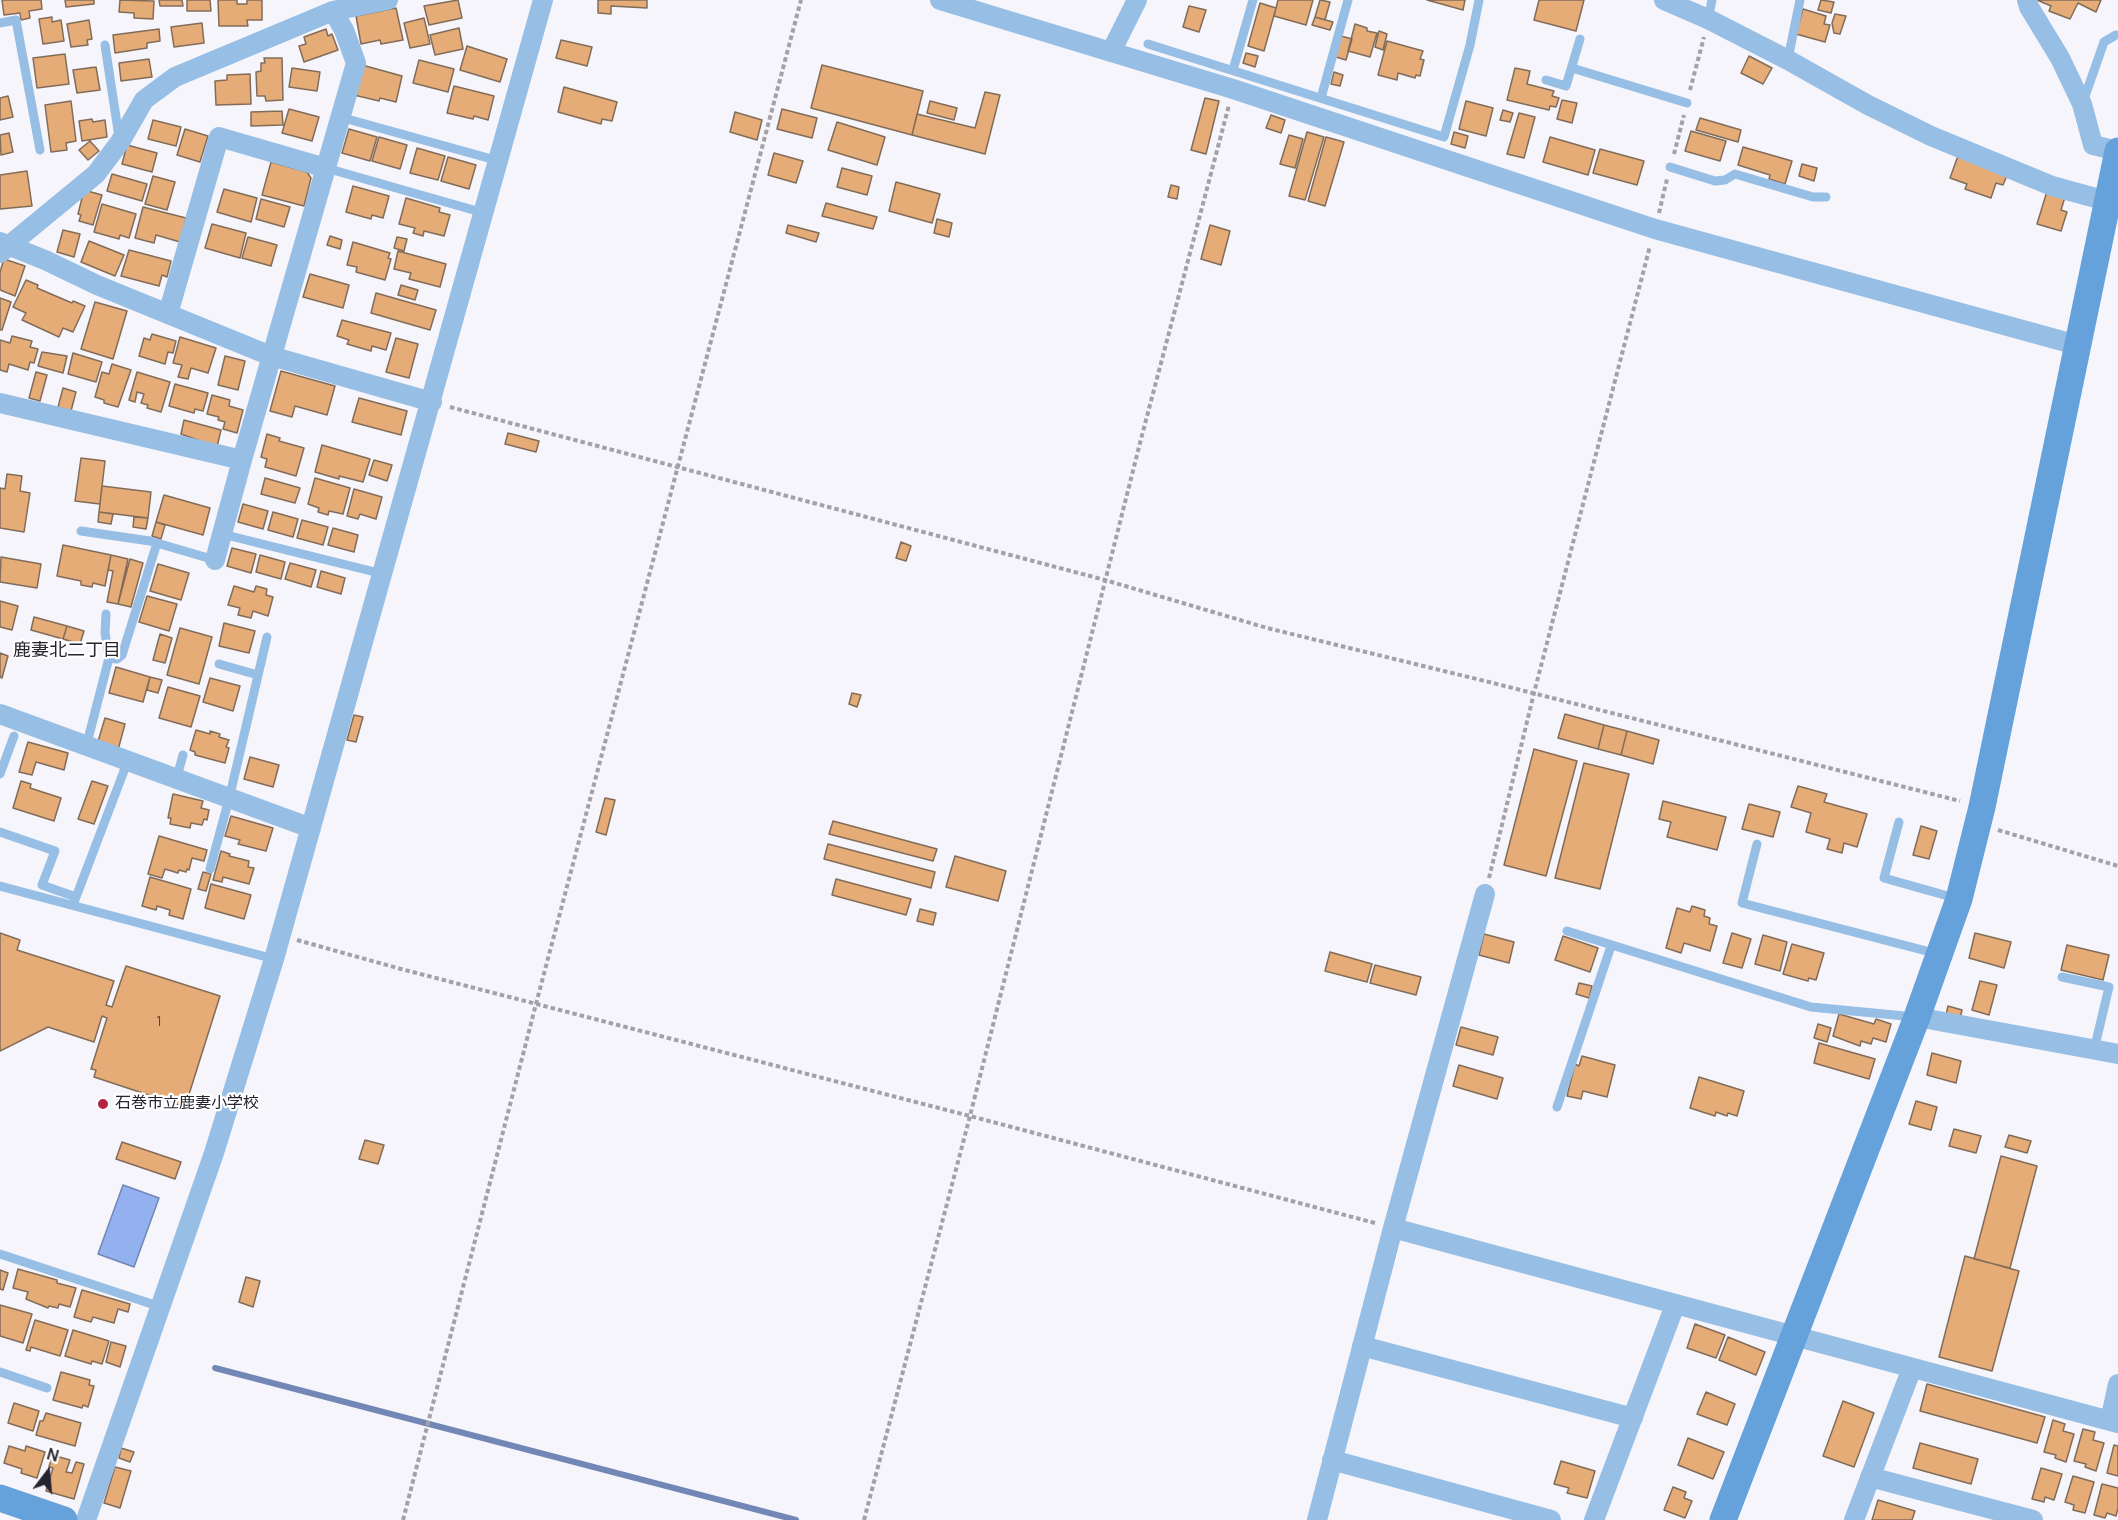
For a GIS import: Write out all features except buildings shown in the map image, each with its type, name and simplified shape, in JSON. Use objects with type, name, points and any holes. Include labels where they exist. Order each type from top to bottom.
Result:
[{"type":"street","points":[[3,246],[96,174],[120,142],[144,100],[175,77],[334,5],[388,0]]},
{"type":"street","points":[[86,1520],[214,1153],[274,959],[543,0]]},
{"type":"street","points":[[940,0],[1111,52],[1233,80],[1654,229],[2077,345]]},
{"type":"street","points":[[1111,52],[1137,0]]},
{"type":"street","points":[[1664,0],[1710,9],[1788,60],[1868,105],[1931,136],[2052,186],[2112,202]]},
{"type":"street","points":[[1723,1520],[1917,1017],[1959,899],[1979,815],[2077,345],[2112,202],[2118,151],[2092,145],[2082,104],[2060,58],[2028,7],[2027,0]]},
{"type":"street","points":[[215,560],[271,356],[356,63],[334,5]]},
{"type":"street","points":[[168,314],[219,137],[326,168]]},
{"type":"street","points":[[3,246],[45,260],[97,285],[271,356],[432,402]]},
{"type":"street","points":[[0,403],[242,460]]},
{"type":"street","points":[[0,714],[127,763],[311,828]]},
{"type":"street","points":[[1317,1520],[1393,1228],[1485,894]]},
{"type":"street","points":[[1917,1017],[2118,1054]]},
{"type":"street","points":[[1393,1228],[2114,1422],[2118,1384]]},
{"type":"street","points":[[1594,1520],[1676,1305]]},
{"type":"street","points":[[1362,1346],[1633,1418]]},
{"type":"street","points":[[1854,1520],[1912,1368]]},
{"type":"street","points":[[1332,1460],[1551,1520]]},
{"type":"street","points":[[1870,1477],[2033,1520]]},
{"type":"street","points":[[0,1498],[64,1520]]},
{"type":"lane","points":[[1233,80],[1253,0]]},
{"type":"lane","points":[[1321,98],[1348,0]]},
{"type":"lane","points":[[1148,44],[1233,80],[1321,98],[1444,137],[1470,45],[1479,0]]},
{"type":"lane","points":[[1788,60],[1800,0]]},
{"type":"lane","points":[[0,23],[16,20],[40,150]]},
{"type":"lane","points":[[2082,104],[2104,42],[2116,35]]},
{"type":"lane","points":[[1546,80],[1566,87],[1580,39]]},
{"type":"lane","points":[[105,45],[120,142]]},
{"type":"lane","points":[[1572,68],[1687,103]]},
{"type":"lane","points":[[340,117],[499,160]]},
{"type":"lane","points":[[1670,167],[1714,181],[1725,180],[1735,174],[1813,197],[1826,197]]},
{"type":"lane","points":[[326,168],[484,213]]},
{"type":"lane","points":[[81,531],[156,543],[215,560]]},
{"type":"lane","points":[[222,534],[383,574]]},
{"type":"lane","points":[[109,658],[117,659],[122,655],[156,543]]},
{"type":"lane","points":[[86,747],[109,658],[105,633],[106,614]]},
{"type":"lane","points":[[210,869],[267,637]]},
{"type":"lane","points":[[219,664],[258,675]]},
{"type":"lane","points":[[0,774],[14,736]]},
{"type":"lane","points":[[176,780],[183,755]]},
{"type":"lane","points":[[75,901],[127,763]]},
{"type":"lane","points":[[1899,822],[1884,878],[1959,899]]},
{"type":"lane","points":[[0,832],[55,851],[42,885],[75,901]]},
{"type":"lane","points":[[1757,844],[1742,903],[1940,955]]},
{"type":"lane","points":[[0,886],[75,901],[274,959]]},
{"type":"lane","points":[[1567,931],[1811,1007],[1917,1017]]},
{"type":"lane","points":[[1557,1107],[1611,946]]},
{"type":"lane","points":[[2062,977],[2109,987],[2094,1050]]},
{"type":"lane","points":[[0,1254],[161,1307]]},
{"type":"lane","points":[[0,1372],[47,1388]]},
{"type":"path","points":[[403,1520],[536,1004],[801,0]]},
{"type":"path","points":[[1485,894],[1534,693],[1710,9]]},
{"type":"path","points":[[864,1520],[970,1116],[1233,80]]},
{"type":"path","points":[[432,402],[1105,580],[1267,628],[1534,693],[1979,815],[2118,866]]},
{"type":"path","points":[[281,935],[401,969],[1393,1228]]},
{"type":"water","points":[[123,1185],[159,1198],[134,1267],[98,1254]]},
{"type":"waterway","points":[[215,1368],[796,1520]]},
{"type":"place","name":"石巻市立鹿妻小学校","points":[[103,1104]]},
{"type":"district","name":"鹿妻北二丁目","points":[[67,651]]}]
